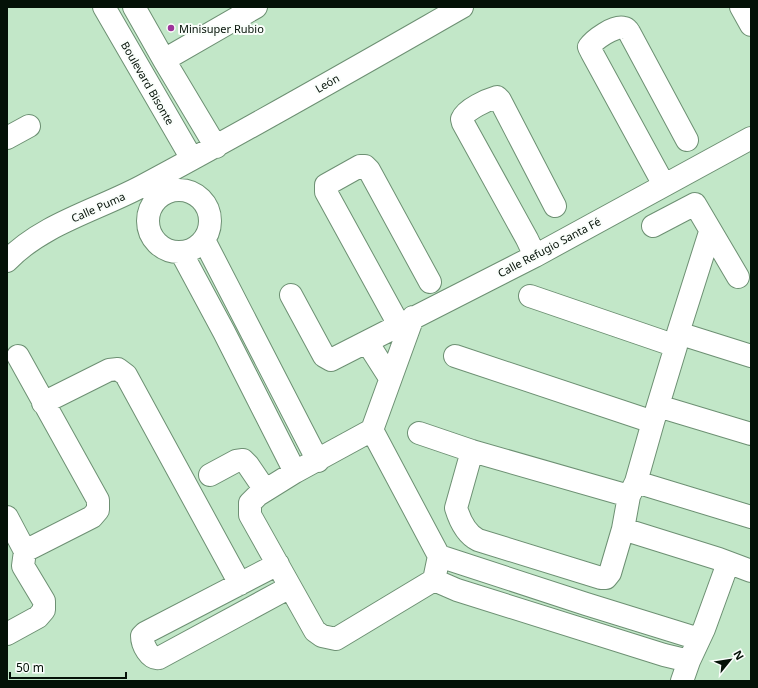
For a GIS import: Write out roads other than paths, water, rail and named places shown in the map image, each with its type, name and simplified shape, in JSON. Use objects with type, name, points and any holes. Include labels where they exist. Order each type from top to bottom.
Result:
[{"type":"street","name":"Boulevard Bisonte","points":[[104,7],[188,162],[201,200]]},
{"type":"street","points":[[134,7],[216,147]]},
{"type":"street","points":[[164,60],[256,7]]},
{"type":"street","name":"León","points":[[188,162],[462,7]]},
{"type":"street","points":[[741,7],[751,25]]},
{"type":"street","points":[[664,185],[589,47],[593,41],[616,28],[624,28],[629,32],[687,140]]},
{"type":"street","points":[[535,256],[463,123],[462,119],[464,114],[489,99],[497,97],[500,100],[555,206]]},
{"type":"street","points":[[7,138],[29,126]]},
{"type":"street","name":"Calle Refugio Santa Fé","points":[[291,295],[324,356],[331,360],[535,256],[751,139]]},
{"type":"street","name":"Calle Puma","points":[[7,261],[34,238],[58,225],[131,192],[188,162]]},
{"type":"street","points":[[372,430],[439,556],[434,580],[336,639],[322,636],[315,631],[250,515],[250,503],[265,490],[372,430],[390,378],[406,321],[326,192],[326,185],[360,166],[365,166],[369,170],[430,282]]},
{"type":"street","points":[[177,190],[194,194],[201,200],[206,207],[210,220],[208,233],[197,247],[181,252],[172,251],[157,243],[151,236],[148,218],[150,210],[154,202],[161,196],[177,190]]},
{"type":"street","points":[[131,192],[149,227]]},
{"type":"street","points":[[653,226],[695,204],[710,232],[738,277]]},
{"type":"street","points":[[472,451],[456,508],[467,532],[471,537],[601,578],[606,578],[610,572],[623,529],[632,489],[710,232]]},
{"type":"street","points":[[204,240],[318,460]]},
{"type":"street","points":[[181,252],[224,332],[295,472]]},
{"type":"street","points":[[530,296],[677,339],[751,356]]},
{"type":"street","points":[[367,342],[390,378]]},
{"type":"street","points":[[18,356],[98,500],[98,510],[92,517],[25,551]]},
{"type":"street","points":[[455,356],[655,414],[751,434]]},
{"type":"street","points":[[43,403],[109,370],[118,369],[126,375],[240,584]]},
{"type":"street","points":[[418,432],[472,451],[751,517]]},
{"type":"street","points":[[210,475],[236,461],[243,460],[265,490]]},
{"type":"street","points":[[7,517],[25,551],[23,566],[44,601],[44,610],[38,617],[7,634]]},
{"type":"street","points":[[623,529],[751,571]]},
{"type":"street","points":[[439,556],[699,639]]},
{"type":"street","points":[[682,681],[728,563]]},
{"type":"street","points":[[278,564],[145,633],[142,636],[142,640],[151,657],[155,659],[159,658],[290,587]]},
{"type":"street","points":[[434,580],[457,590],[664,655],[689,661]]},
{"type":"street","points":[[577,627],[586,604]]},
{"type":"place","name":"Minisuper Rubio","points":[[171,28]]}]
